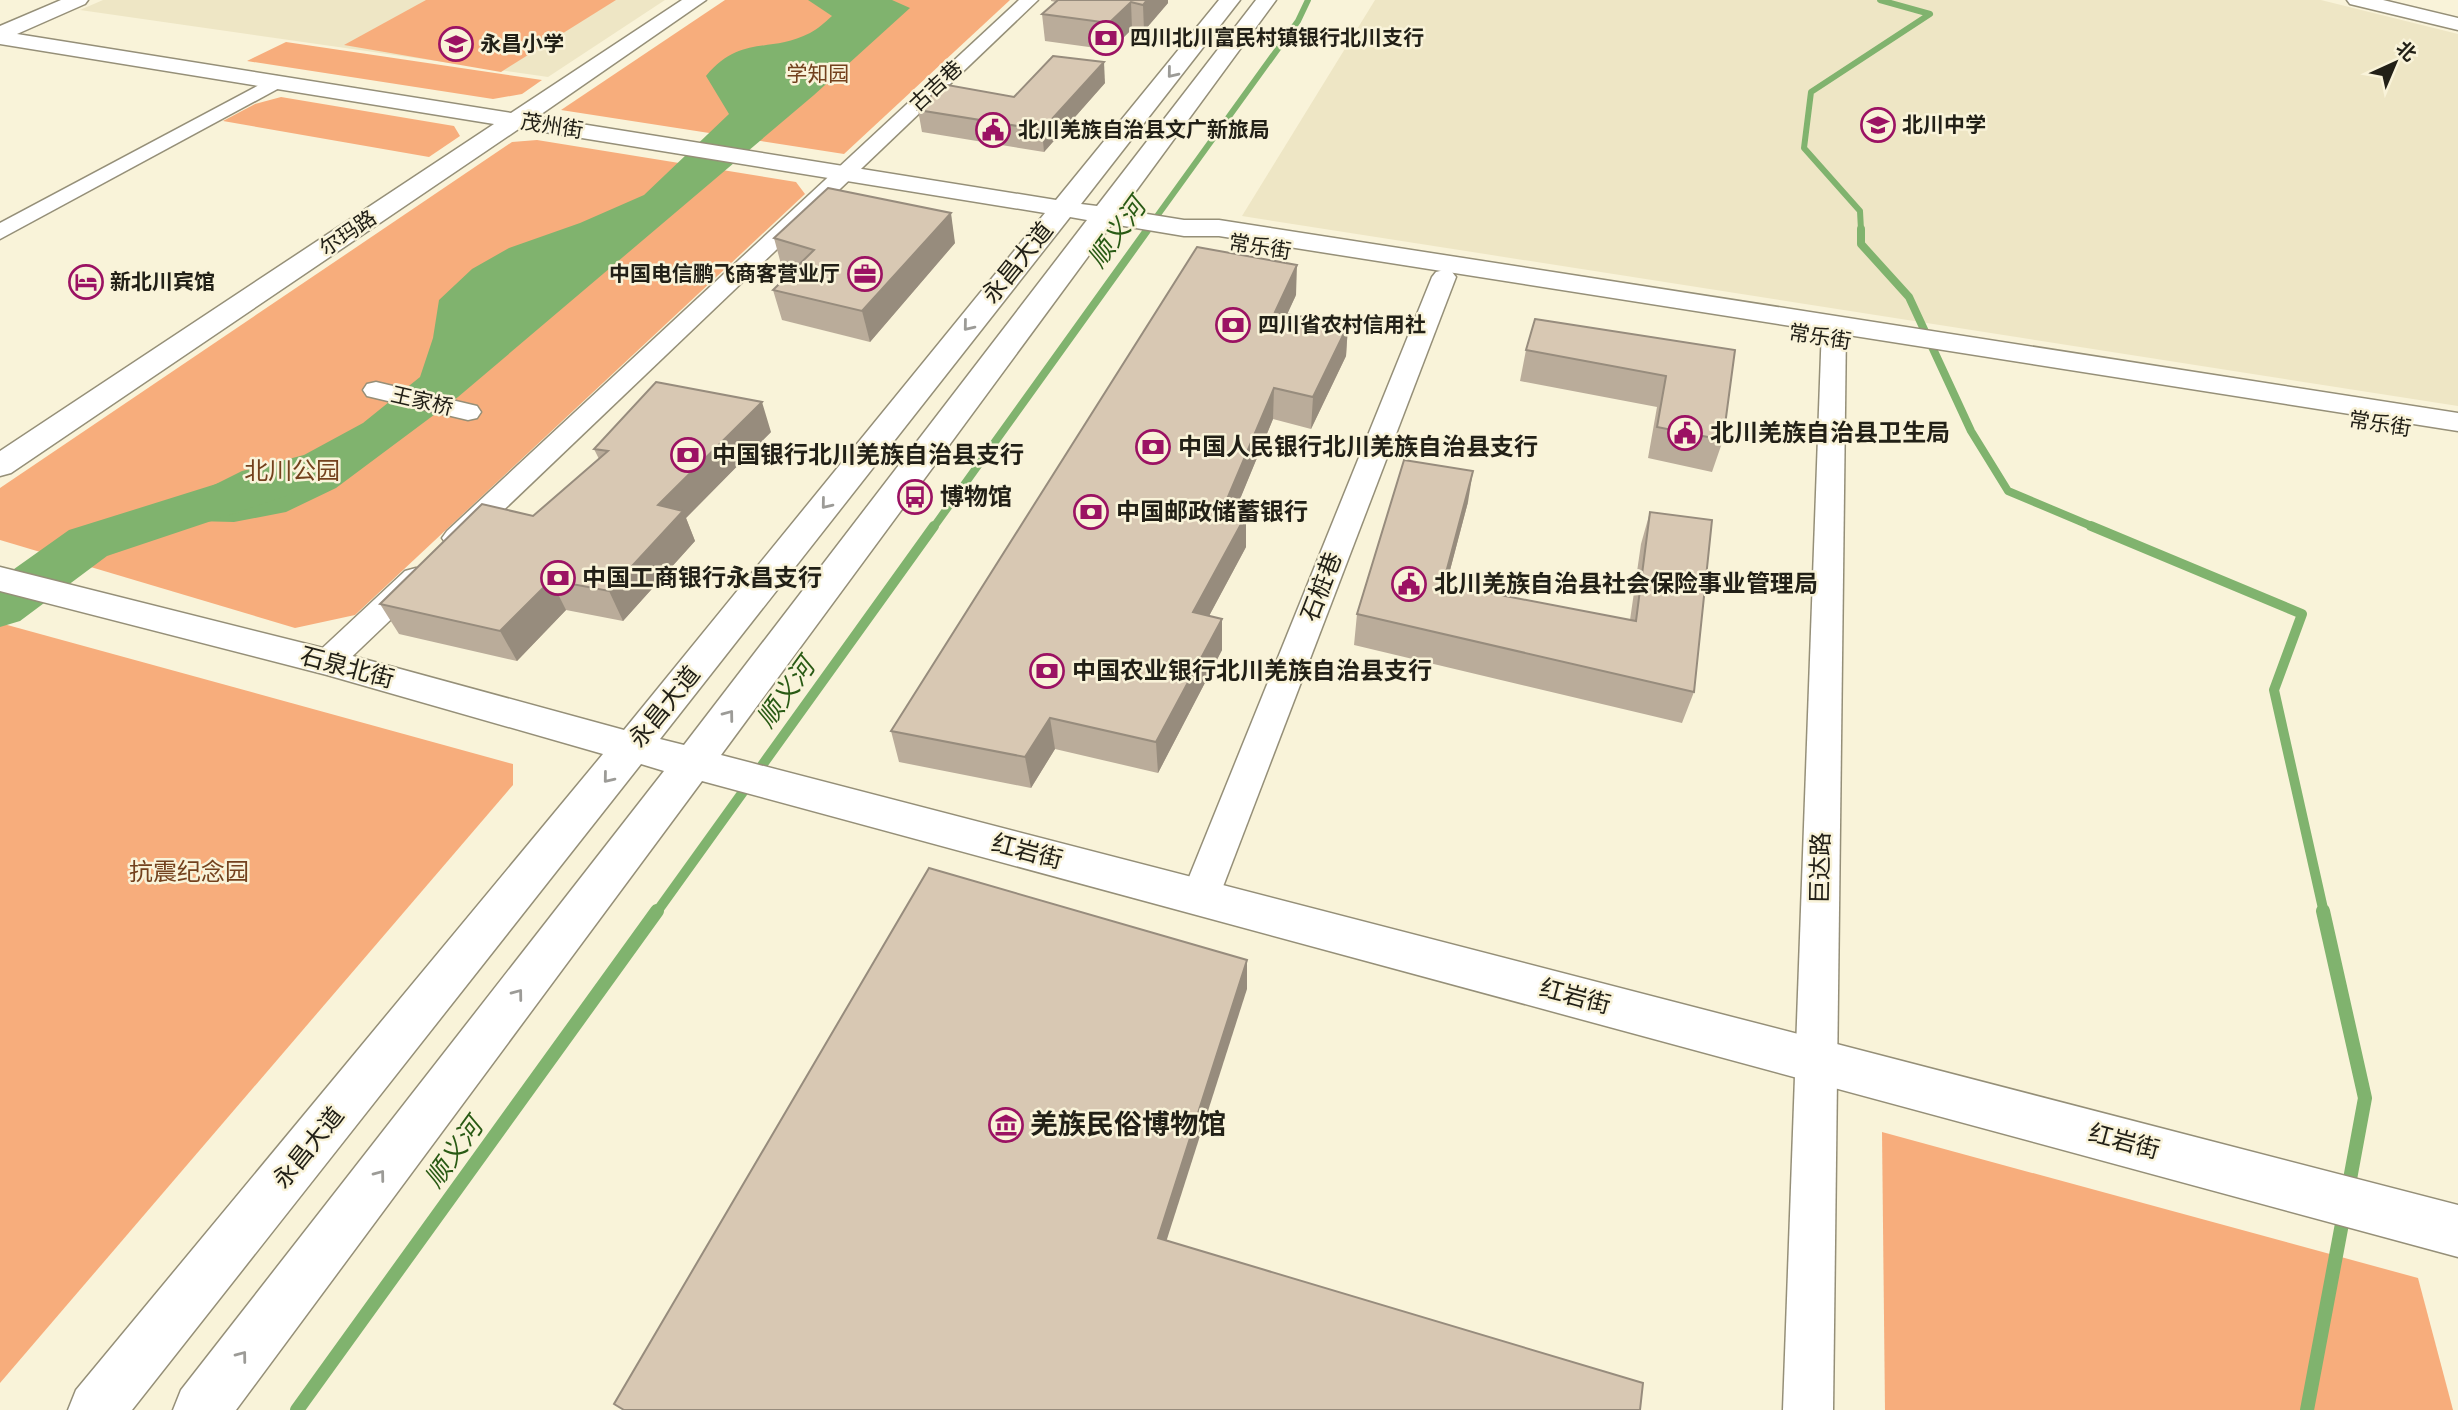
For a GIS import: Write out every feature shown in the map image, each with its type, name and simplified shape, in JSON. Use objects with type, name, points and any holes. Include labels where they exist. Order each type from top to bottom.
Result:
[{"type":"street","points":[[0,36],[78,0]]},
{"type":"street","name":"尔玛路","points":[[0,466],[696,0]]},
{"type":"street","name":"古吉巷","points":[[327,662],[1029,0]]},
{"type":"street","name":"永昌大道","points":[[96,1410],[632,747],[1230,0]]},
{"type":"street","name":"永昌大道","points":[[201,1410],[710,768],[1118,216],[1266,0]]},
{"type":"street","points":[[2357,0],[2458,24]]},
{"type":"street","points":[[2384,0],[2458,18]]},
{"type":"street","name":"茂州街","points":[[0,36],[1118,216]]},
{"type":"street","points":[[0,232],[276,82]]},
{"type":"street","name":"常乐街","points":[[1118,216],[1184,228],[1219,228],[1834,333]]},
{"type":"street","name":"常乐街","points":[[1184,228],[1212,239],[1444,276],[2458,422]]},
{"type":"street","name":"石桩巷","points":[[1200,897],[1444,276]]},
{"type":"street","name":"巨达路","points":[[1808,1410],[1834,333]]},
{"type":"street","name":"常乐街","points":[[1965,351],[2458,436]]},
{"type":"street","name":"王家桥","points":[[376,390],[468,412]]},
{"type":"street","name":"石泉北街","points":[[0,579],[327,662],[710,768]]},
{"type":"street","name":"红岩街","points":[[710,768],[2458,1231]]},
{"type":"shaded area","name":"永昌小学","points":[[103,0],[665,0],[548,77],[80,10]]},
{"type":"shaded area","points":[[808,0],[892,0],[910,8],[814,95],[458,397],[336,488],[286,512],[234,522],[194,521],[196,494],[242,471],[304,455],[363,423],[420,377],[433,338],[439,300],[472,269],[509,248],[580,223],[644,195],[729,114],[706,76],[719,63],[743,49],[795,39],[813,31],[832,16]]},
{"type":"shaded area","name":"北川中学","points":[[1375,0],[2321,0],[2458,34],[2458,406],[1242,216]]},
{"type":"green space","points":[[426,0],[616,0],[501,72],[344,45]]},
{"type":"green space","name":"学知园","points":[[725,0],[1010,0],[844,154],[561,110]]},
{"type":"green space","points":[[286,42],[542,80],[522,94],[493,99],[247,61]]},
{"type":"green space","points":[[281,97],[454,126],[460,136],[429,157],[223,121],[255,104]]},
{"type":"green space","name":"北川公园","points":[[537,140],[796,182],[805,194],[355,615],[295,628],[0,540],[0,488],[512,142]]},
{"type":"green space","name":"抗震纪念园","points":[[0,623],[513,764],[513,785],[0,1383]]},
{"type":"green space","points":[[1882,1132],[2418,1278],[2453,1410],[1885,1410]]},
{"type":"building","points":[[1058,0],[1147,0],[1143,5],[1131,2],[1109,23],[1042,14]]},
{"type":"building","points":[[1053,56],[1104,62],[1042,130],[918,110],[942,84],[1014,97]]},
{"type":"building","points":[[828,188],[951,213],[862,311],[773,290],[814,250],[774,238]]},
{"type":"building","points":[[1197,247],[1297,265],[1275,312],[1348,325],[1313,397],[1274,388],[1222,511],[1246,515],[1193,612],[1222,619],[1156,742],[1050,718],[1025,757],[891,731]]},
{"type":"building","points":[[1535,319],[1735,350],[1723,440],[1657,427],[1666,376],[1526,350]]},
{"type":"building","points":[[656,382],[762,402],[658,505],[683,511],[609,591],[551,580],[500,631],[380,604],[482,504],[533,516],[608,451],[594,449]]},
{"type":"building","name":"北川羌族自治县社会保险事业管理局","points":[[1404,460],[1473,471],[1443,584],[1636,621],[1650,512],[1712,520],[1694,692],[1357,614]]},
{"type":"building","name":"羌族民俗博物馆","points":[[929,868],[1247,960],[1158,1238],[1643,1383],[1640,1410],[624,1410],[614,1404]]},
{"type":"waterway","name":"顺义河","points":[[1147,230],[1298,21],[1308,0]]},
{"type":"waterway","points":[[1861,230],[1860,211],[1804,148],[1811,92],[1930,14],[1880,0]]},
{"type":"waterway","name":"顺义河","points":[[933,528],[1148,229]]},
{"type":"waterway","points":[[1861,230],[1861,244],[1909,297],[1971,431],[2008,491],[2096,528]]},
{"type":"waterway","points":[[0,607],[88,543],[274,482]]},
{"type":"waterway","name":"顺义河","points":[[656,913],[934,526]]},
{"type":"waterway","points":[[2091,526],[2302,614],[2274,690],[2324,913]]},
{"type":"waterway","name":"顺义河","points":[[297,1410],[657,911]]},
{"type":"waterway","points":[[2323,911],[2365,1098],[2348,1190]]},
{"type":"waterway","points":[[2307,1410],[2344,1213]]},
{"type":"place","name":"四川北川富民村镇银行北川支行","points":[[1106,38]]},
{"type":"place","name":"永昌小学","points":[[456,44]]},
{"type":"place","name":"北川中学","points":[[1878,125]]},
{"type":"place","name":"北川羌族自治县文广新旅局","points":[[993,130]]},
{"type":"place","name":"中国电信鹏飞商客营业厅","points":[[865,274]]},
{"type":"place","name":"新北川宾馆","points":[[86,282]]},
{"type":"place","name":"四川省农村信用社","points":[[1233,325]]},
{"type":"place","name":"北川羌族自治县卫生局","points":[[1685,433]]},
{"type":"place","name":"中国人民银行北川羌族自治县支行","points":[[1153,447]]},
{"type":"place","name":"中国银行北川羌族自治县支行","points":[[688,455]]},
{"type":"place","name":"博物馆","points":[[915,497]]},
{"type":"place","name":"中国邮政储蓄银行","points":[[1091,512]]},
{"type":"place","name":"中国工商银行永昌支行","points":[[558,578]]},
{"type":"place","name":"北川羌族自治县社会保险事业管理局","points":[[1409,584]]},
{"type":"place","name":"中国农业银行北川羌族自治县支行","points":[[1047,671]]},
{"type":"place","name":"羌族民俗博物馆","points":[[1006,1125]]}]
